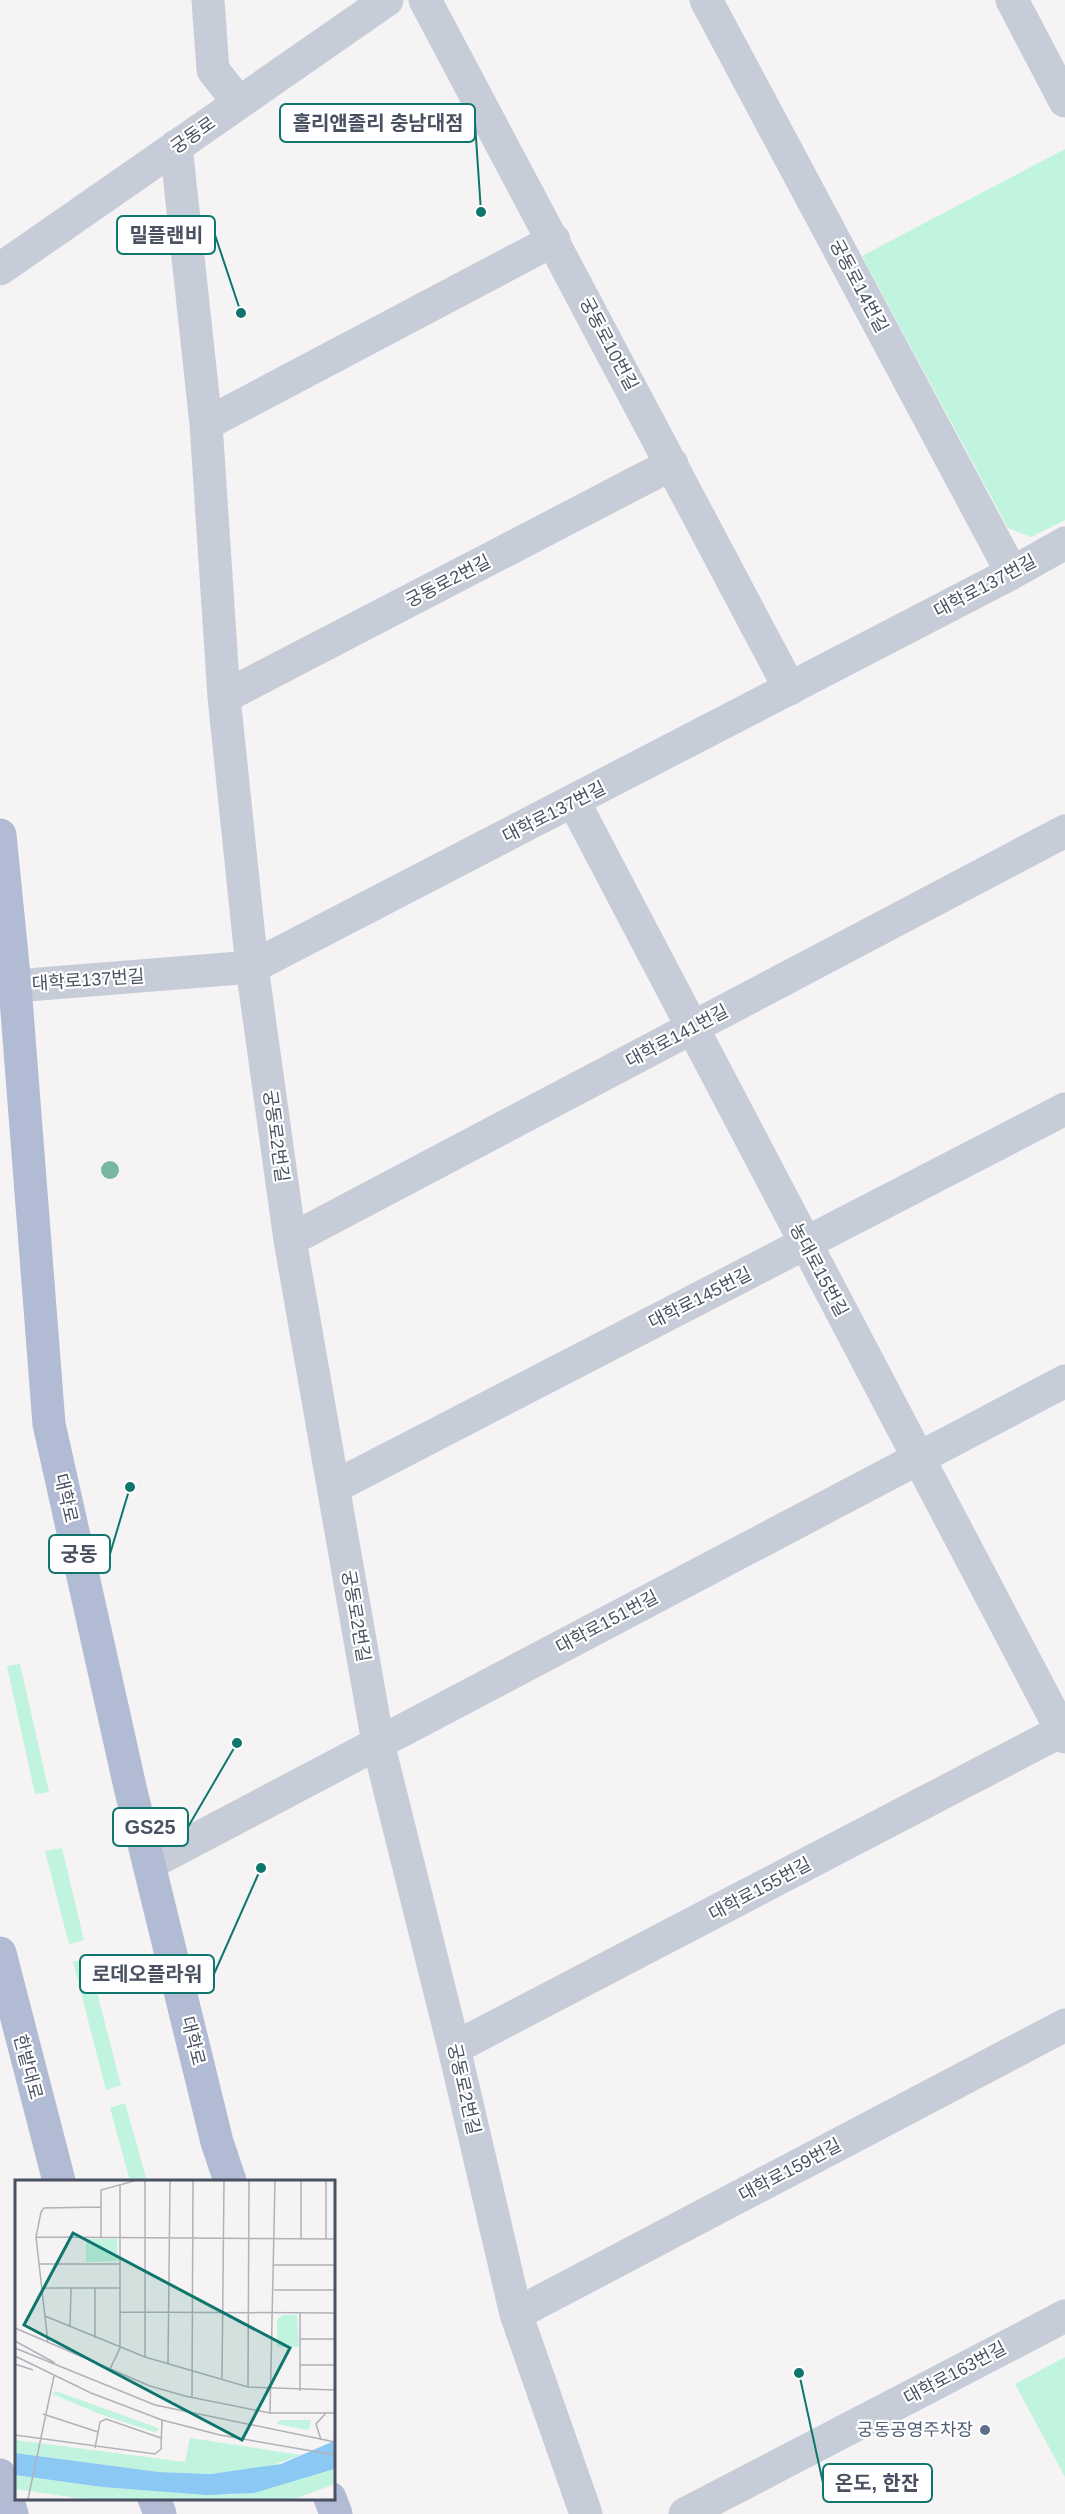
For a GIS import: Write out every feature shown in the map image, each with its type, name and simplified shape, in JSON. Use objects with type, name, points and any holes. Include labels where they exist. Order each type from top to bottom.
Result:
[{"type":"main road","name":"대학로","points":[[0,835],[15,986],[49,1424],[149,1864],[217,2142],[230,2180]]},
{"type":"main road","name":"한밭대로","points":[[0,1953],[59,2180]]},
{"type":"main road","points":[[0,2475],[12,2514]]},
{"type":"main road","points":[[154,2499],[160,2514]]},
{"type":"main road","points":[[330,2499],[336,2514]]},
{"type":"street","points":[[208,0],[213,70],[239,103]]},
{"type":"street","name":"궁동로","points":[[0,269],[387,0]]},
{"type":"street","name":"궁동로10번길","points":[[425,0],[790,689]]},
{"type":"street","name":"궁동로14번길","points":[[706,0],[1012,573]]},
{"type":"street","points":[[1012,0],[1065,101]]},
{"type":"street","name":"궁동로2번길","points":[[176,146],[206,424],[224,697],[252,968],[290,1240],[378,1743],[454,2048],[516,2314],[586,2514]]},
{"type":"street","points":[[206,424],[554,240]]},
{"type":"street","name":"궁동로2번길","points":[[224,697],[672,465]]},
{"type":"street","name":"대학로137번길","points":[[15,986],[252,968],[574,802],[1012,573],[1065,543]]},
{"type":"street","name":"농대로15번길","points":[[574,802],[918,1459],[1064,1732]]},
{"type":"street","name":"대학로141번길","points":[[290,1240],[1065,831]]},
{"type":"street","name":"대학로145번길","points":[[334,1487],[1065,1109]]},
{"type":"street","name":"대학로151번길","points":[[149,1864],[1065,1381]]},
{"type":"street","name":"대학로155번길","points":[[454,2048],[1064,1732]]},
{"type":"street","name":"대학로159번길","points":[[516,2314],[1065,2025]]},
{"type":"street","name":"대학로163번길","points":[[685,2514],[1065,2316]]},
{"type":"green space","points":[[1065,149],[1065,520],[1031,537],[1008,528],[862,256]]},
{"type":"green space","points":[[20,1664],[49,1792],[35,1794],[7,1666]]},
{"type":"green space","points":[[62,1848],[84,1940],[69,1944],[45,1851]]},
{"type":"green space","points":[[88,1958],[121,2085],[106,2090],[73,1962]]},
{"type":"green space","points":[[125,2103],[147,2180],[130,2180],[110,2108]]},
{"type":"green space","points":[[1065,2357],[1065,2477],[1015,2384]]},
{"type":"place","name":"홀리앤졸리 충남대점","points":[[481,212]]},
{"type":"place","name":"밀플랜비","points":[[241,313]]},
{"type":"place","name":"궁동","points":[[130,1487]]},
{"type":"place","name":"GS25","points":[[237,1743]]},
{"type":"place","name":"로데오플라워","points":[[261,1868]]},
{"type":"place","name":"온도, 한잔","points":[[799,2373]]},
{"type":"place","name":"궁동공영주차장","points":[[985,2430]]}]
